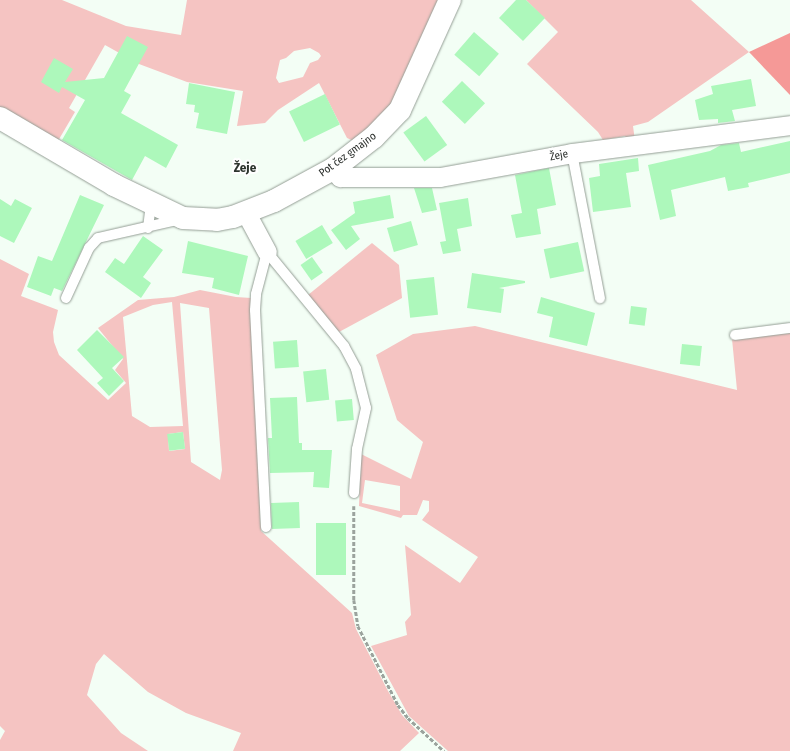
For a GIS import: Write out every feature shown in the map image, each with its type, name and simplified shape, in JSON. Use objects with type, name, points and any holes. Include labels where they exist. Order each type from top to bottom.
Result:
[{"type":"street","name":"Pot čez gmajno","points":[[0,118],[151,205],[183,218],[217,220],[246,213],[274,201],[333,169],[374,137],[400,110],[450,0]]},
{"type":"street","name":"Žeje","points":[[333,169],[340,177],[440,177],[572,153],[790,125]]},
{"type":"street","points":[[246,213],[267,252]]},
{"type":"lane","points":[[572,153],[600,298]]},
{"type":"lane","points":[[148,228],[151,205]]},
{"type":"lane","points":[[66,298],[90,248],[98,238],[148,228],[183,218]]},
{"type":"lane","points":[[267,252],[344,346],[356,369],[366,408],[357,449],[354,493]]},
{"type":"lane","points":[[266,527],[255,310],[256,294],[267,252]]},
{"type":"lane","points":[[735,335],[790,328]]},
{"type":"path","points":[[354,493],[354,600],[358,626],[398,705],[408,718],[444,751]]},
{"type":"shaded area","points":[[0,0],[62,0],[126,26],[181,35],[187,0],[442,0],[391,107],[356,142],[347,138],[319,83],[278,110],[265,123],[237,126],[243,91],[187,82],[139,64],[105,45],[69,108],[75,112],[55,146],[0,113]],"holes":[[[310,48],[319,53],[321,56],[318,60],[310,63],[303,77],[279,83],[276,78],[280,60],[286,58],[294,51]]]},
{"type":"shaded area","points":[[526,0],[691,0],[749,52],[648,122],[633,126],[635,141],[630,142],[625,136],[603,140],[598,132],[527,64],[558,32]]},
{"type":"shaded area","points":[[790,33],[790,95],[749,52]]},
{"type":"shaded area","points":[[372,243],[399,265],[402,298],[339,332],[308,295]]},
{"type":"shaded area","points":[[0,259],[29,274],[21,296],[58,310],[53,332],[54,342],[59,355],[108,400],[126,383],[115,370],[123,359],[98,328],[138,300],[174,297],[200,290],[236,297],[251,298],[261,531],[352,613],[356,629],[388,691],[402,715],[419,733],[400,751],[233,751],[241,733],[186,713],[148,692],[104,654],[96,664],[87,695],[121,733],[148,751],[0,751],[0,740],[5,731],[0,726]],"holes":[[[172,302],[183,426],[150,427],[132,416],[123,317],[153,305]],[[180,303],[209,308],[222,470],[220,480],[191,462]],[[183,432],[185,449],[169,451],[168,434]]]},
{"type":"shaded area","points":[[475,326],[737,390],[732,339],[790,333],[790,751],[448,751],[409,716],[371,646],[407,635],[405,622],[411,615],[405,545],[460,583],[478,557],[422,520],[429,511],[429,501],[423,500],[417,515],[403,515],[401,518],[359,506],[361,454],[411,479],[423,442],[397,420],[376,355],[413,334]],"holes":[[[365,480],[400,486],[400,511],[362,503]]]},
{"type":"building","points":[[516,0],[526,0],[545,18],[523,41],[499,18]]},
{"type":"building","points":[[474,32],[499,54],[479,76],[454,55]]},
{"type":"building","points":[[127,36],[148,47],[124,91],[131,95],[121,113],[178,145],[166,168],[145,156],[132,180],[62,140],[85,100],[62,87],[59,93],[41,82],[54,58],[73,69],[65,82],[104,78]]},
{"type":"building","points":[[751,79],[756,106],[732,110],[735,121],[718,123],[718,119],[699,120],[695,100],[713,94],[711,86]]},
{"type":"building","points":[[462,81],[485,103],[465,124],[442,102]]},
{"type":"building","points":[[189,83],[235,92],[227,134],[196,128],[199,113],[194,112],[195,105],[186,104]]},
{"type":"building","points":[[325,94],[340,125],[304,142],[289,112]]},
{"type":"building","points":[[426,116],[447,145],[425,162],[403,132]]},
{"type":"building","points":[[790,141],[790,173],[748,183],[749,187],[728,191],[725,177],[671,190],[676,216],[660,220],[648,165],[710,151],[721,145],[739,143],[741,152]]},
{"type":"building","points":[[638,158],[639,171],[626,173],[631,207],[593,212],[589,178],[600,176],[599,164]]},
{"type":"building","points":[[549,168],[556,205],[537,209],[541,234],[516,238],[511,215],[522,213],[515,175]]},
{"type":"building","points":[[414,188],[432,188],[437,210],[422,213]]},
{"type":"building","points":[[80,195],[104,205],[62,291],[54,288],[51,296],[27,287],[38,256],[52,261]]},
{"type":"building","points":[[390,195],[394,218],[351,226],[360,239],[346,250],[331,230],[355,213],[353,202]]},
{"type":"building","points":[[468,198],[472,226],[457,229],[461,251],[443,254],[440,242],[446,241],[439,203]]},
{"type":"building","points":[[0,199],[11,206],[15,199],[32,208],[14,243],[0,236]]},
{"type":"building","points":[[411,221],[418,245],[394,252],[387,228]]},
{"type":"building","points":[[322,225],[333,243],[306,259],[295,241]]},
{"type":"building","points":[[143,236],[163,250],[143,277],[151,283],[141,298],[105,272],[115,258],[124,264]]},
{"type":"building","points":[[188,241],[248,256],[239,295],[212,288],[214,278],[182,273]]},
{"type":"building","points":[[578,242],[584,271],[550,279],[544,249]]},
{"type":"building","points":[[312,257],[323,273],[311,281],[301,265]]},
{"type":"building","points":[[472,273],[525,281],[525,283],[499,288],[504,289],[501,313],[467,308]]},
{"type":"building","points":[[434,277],[438,315],[410,318],[406,280]]},
{"type":"building","points":[[541,297],[595,313],[587,346],[549,337],[553,317],[537,313]]},
{"type":"building","points":[[631,306],[647,308],[645,326],[629,324]]},
{"type":"building","points":[[97,330],[124,357],[112,368],[124,381],[109,396],[97,383],[103,378],[77,350]]},
{"type":"building","points":[[297,340],[299,367],[275,369],[273,342]]},
{"type":"building","points":[[682,344],[702,346],[700,366],[680,364]]},
{"type":"building","points":[[326,369],[329,400],[306,402],[303,371]]},
{"type":"building","points":[[297,397],[299,443],[302,443],[302,450],[332,450],[329,488],[313,487],[314,472],[270,473],[268,438],[272,438],[270,398]]},
{"type":"building","points":[[352,399],[354,420],[337,421],[335,400]]},
{"type":"building","points":[[183,432],[185,449],[169,451],[167,434]]},
{"type":"building","points":[[299,502],[300,528],[272,529],[271,503]]},
{"type":"building","points":[[316,523],[346,523],[346,575],[316,575]]},
{"type":"district","name":"Žeje","points":[[245,168]]}]
